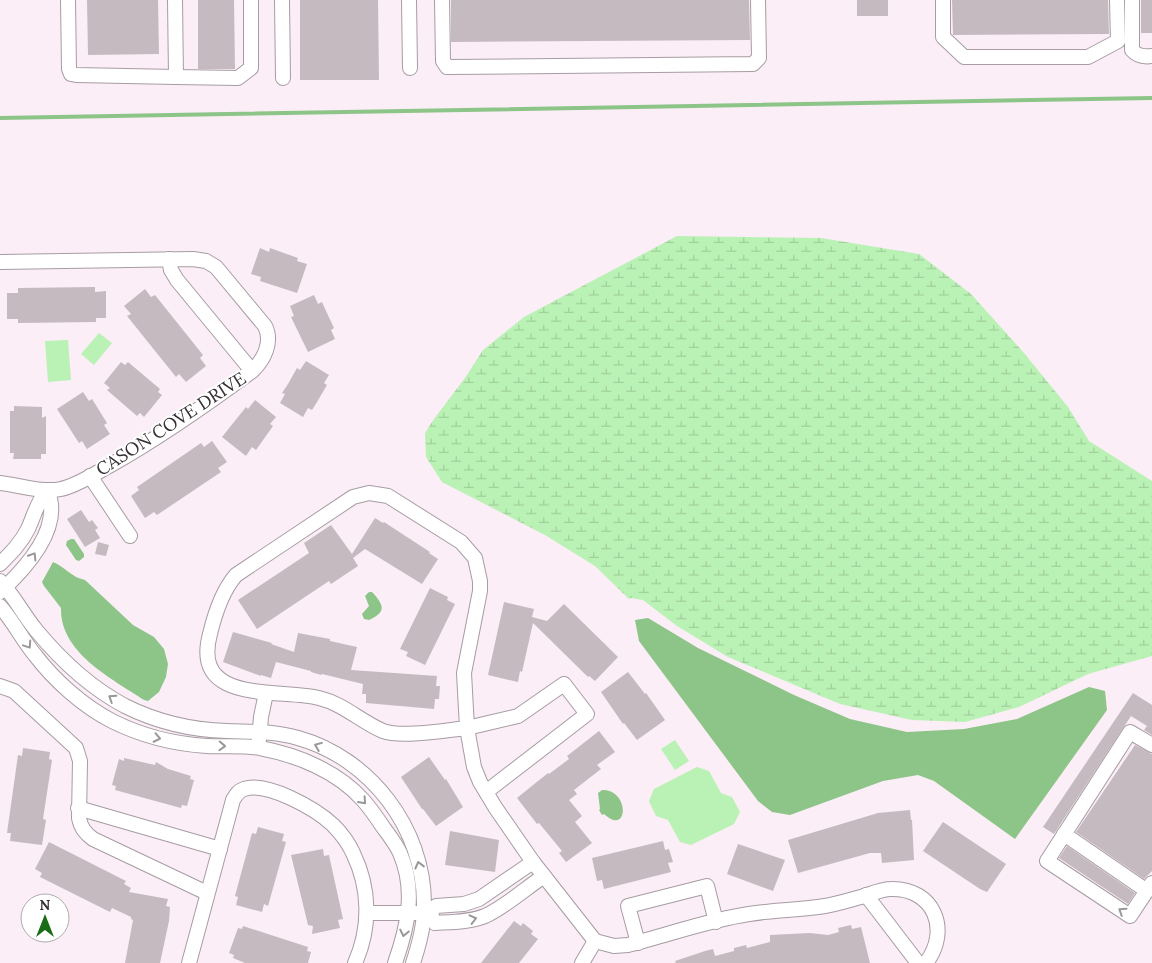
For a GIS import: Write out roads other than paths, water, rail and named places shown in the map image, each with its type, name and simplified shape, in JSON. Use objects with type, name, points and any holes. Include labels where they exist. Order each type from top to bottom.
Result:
[{"type":"street","points":[[68,0],[69,69],[71,74],[238,78],[251,68],[251,0]]},
{"type":"street","points":[[175,0],[176,77]]},
{"type":"street","points":[[282,0],[283,78]]},
{"type":"street","points":[[409,0],[410,68]]},
{"type":"street","points":[[442,0],[442,60],[447,67],[753,64],[759,58],[758,0]]},
{"type":"street","points":[[943,0],[943,37],[964,58],[1088,57],[1118,41],[1117,0]]},
{"type":"street","points":[[1132,0],[1132,50],[1144,57],[1152,56]]},
{"type":"street","name":"CASON COVE DRIVE","points":[[169,259],[171,270],[177,280],[252,371]]},
{"type":"street","name":"CASON COVE DRIVE","points":[[0,262],[169,259],[198,259],[210,262],[221,272],[265,326],[268,334],[264,358],[252,371],[138,450],[70,486],[47,490],[0,483]]},
{"type":"street","name":"CASON COVE DRIVE","points":[[90,476],[130,536]]},
{"type":"street","points":[[0,564],[17,547],[40,498],[47,490],[52,499],[52,509],[44,536],[24,569],[2,587],[35,629],[64,660],[91,683],[123,705],[149,716],[190,728],[274,733],[298,738],[323,747],[356,767],[383,793],[397,812],[415,848],[423,882],[427,913],[413,963]]},
{"type":"street","points":[[486,792],[587,714],[564,684],[518,716],[467,728],[412,733],[389,733],[375,727],[331,701],[308,696],[239,688],[227,684],[218,678],[212,671],[208,654],[209,639],[226,589],[236,575],[353,497],[369,493],[388,496],[461,542],[475,558],[480,591],[464,673],[467,728],[474,767],[486,792],[534,862],[595,941],[614,946],[638,942],[747,914],[812,908],[883,890],[906,890],[919,896],[928,905],[937,922],[938,939],[926,963]]},
{"type":"street","points":[[0,606],[35,655],[59,682],[88,706],[111,720],[152,737],[184,743],[259,748],[281,753],[318,766],[363,800],[400,852],[408,886],[410,902],[395,963]]},
{"type":"street","points":[[0,686],[14,691],[76,748],[80,761],[78,808],[80,826],[85,833],[93,839],[207,893]]},
{"type":"street","points":[[259,748],[266,692]]},
{"type":"street","points":[[1064,834],[1149,887],[1130,916],[1047,861],[1064,834],[1130,732],[1152,746]]},
{"type":"street","points":[[189,963],[233,800],[244,789],[256,788],[283,795],[300,802],[322,816],[344,837],[353,853],[363,882],[368,913],[365,934],[356,963]]},
{"type":"street","points":[[78,808],[220,848]]},
{"type":"street","points":[[368,913],[427,913],[436,906],[464,904],[479,899],[534,862]]},
{"type":"street","points":[[427,913],[435,923],[463,922],[476,919],[493,911],[544,876]]},
{"type":"street","points":[[638,942],[628,906],[706,886],[716,922]]},
{"type":"street","points":[[866,895],[918,963]]},
{"type":"street","points":[[582,963],[595,941]]},
{"type":"waterway","points":[[0,118],[1152,98]]}]
